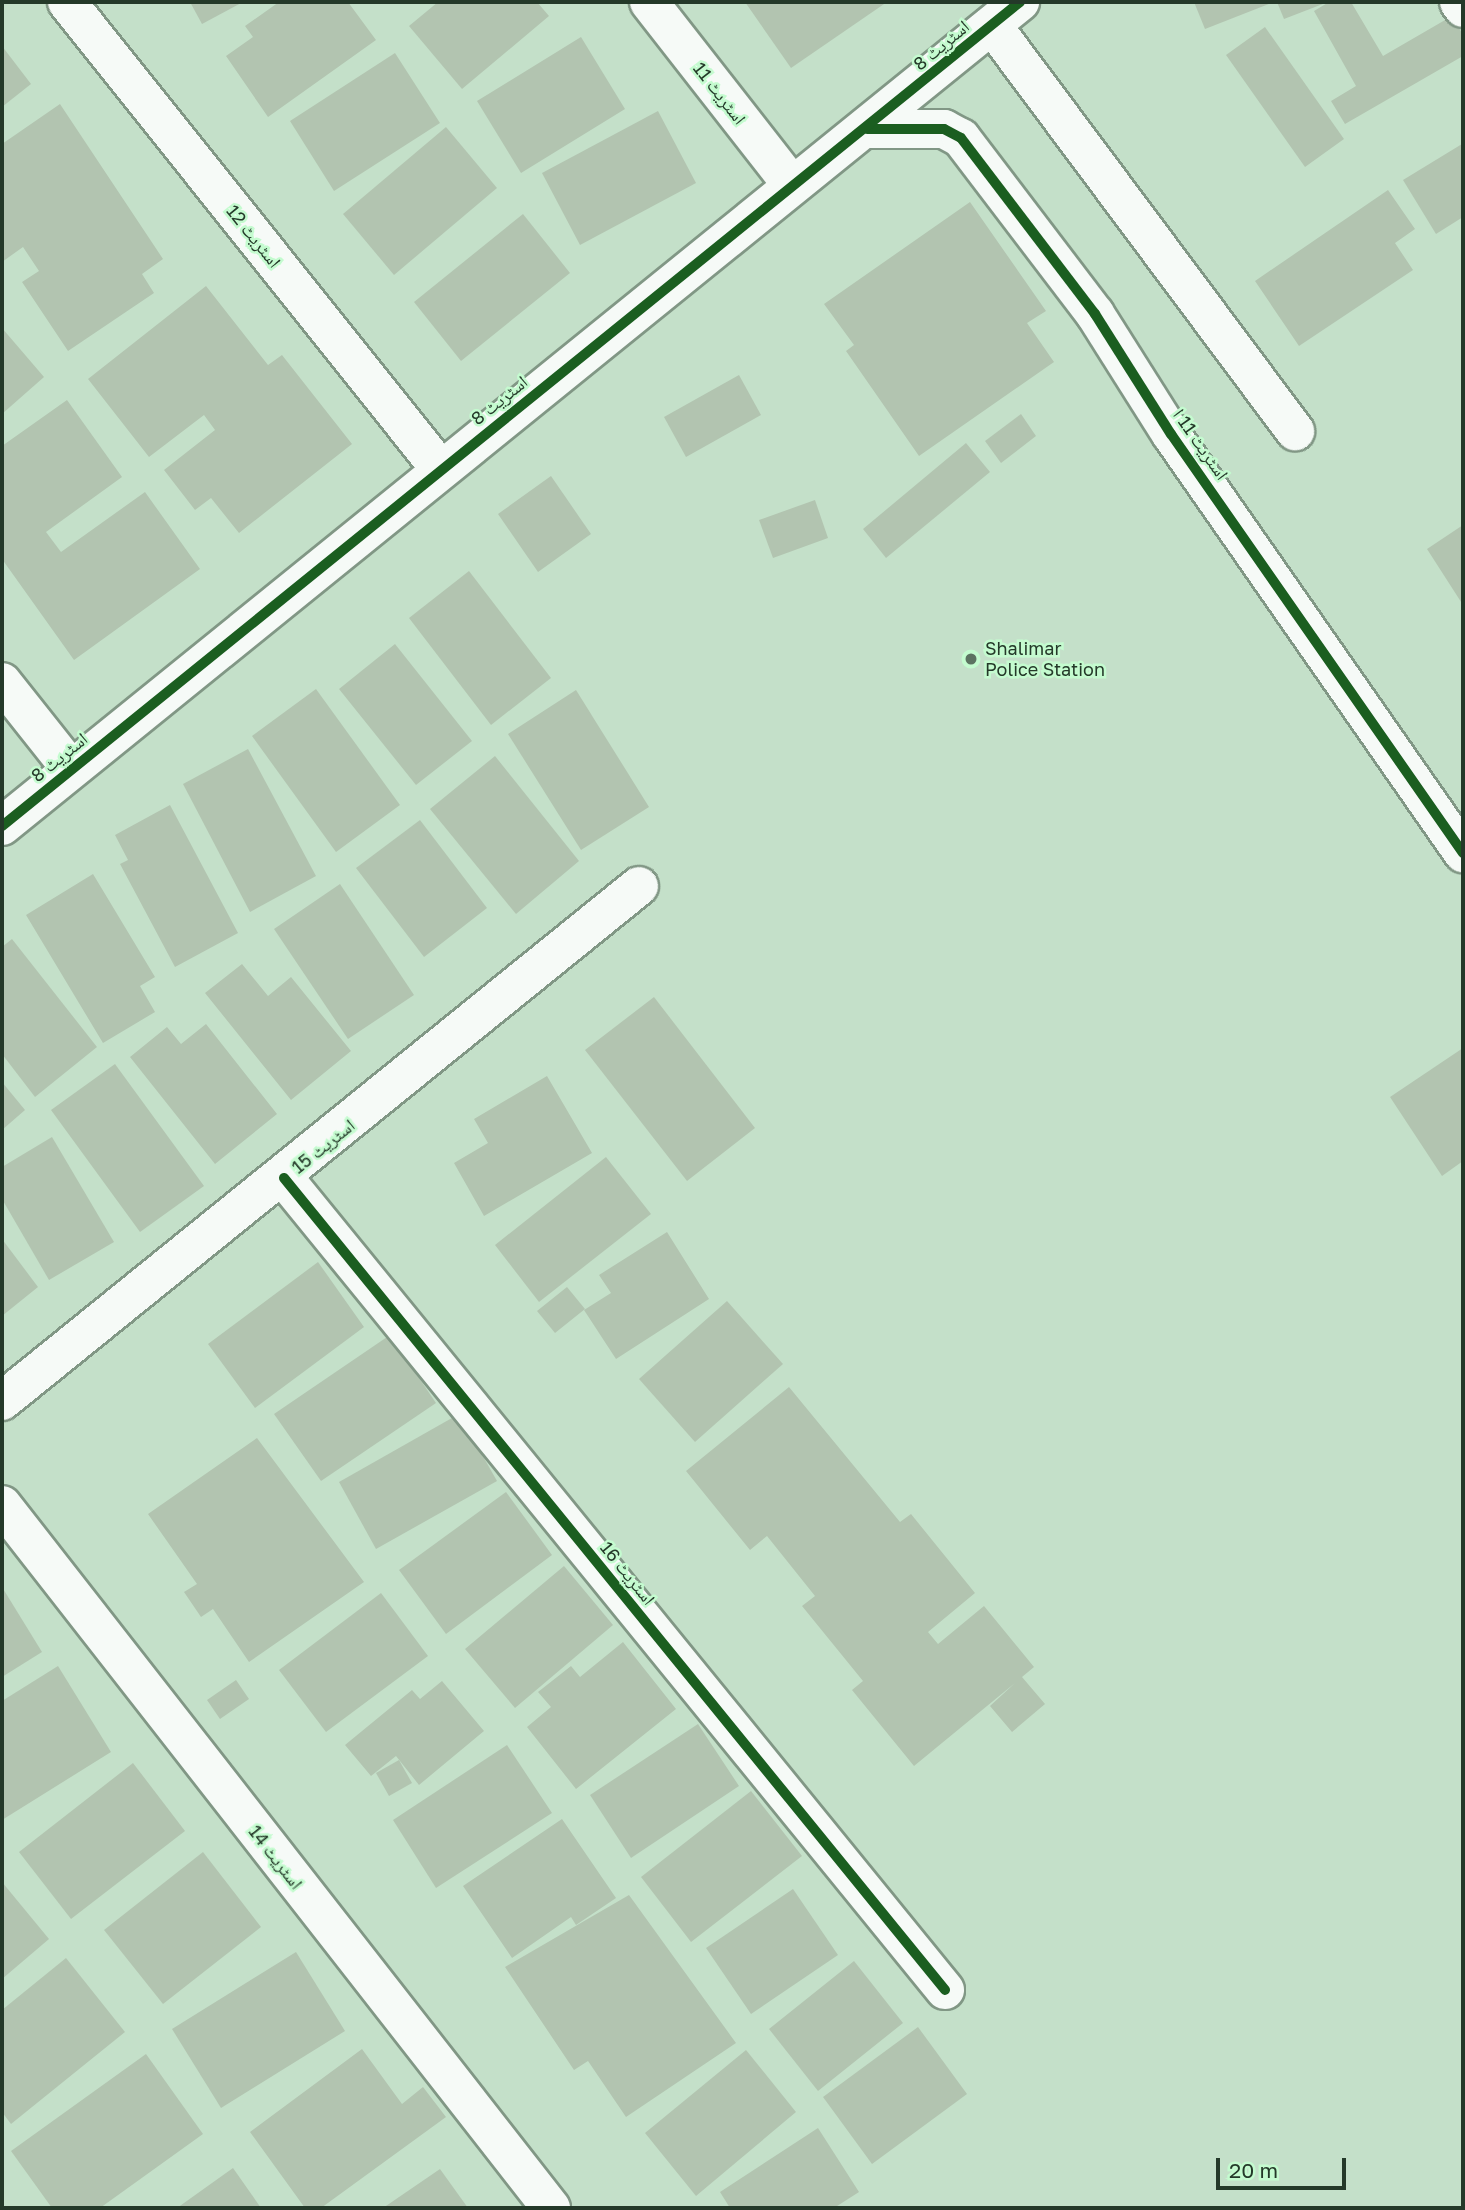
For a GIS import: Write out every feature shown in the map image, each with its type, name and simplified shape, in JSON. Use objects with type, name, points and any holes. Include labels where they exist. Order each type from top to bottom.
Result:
[{"type":"street","name":"اسٹریٹ 12","points":[[66,2],[441,470]]},
{"type":"street","name":"اسٹریٹ 11","points":[[649,2],[791,184]]},
{"type":"street","points":[[1459,2],[1463,8]]},
{"type":"street","name":"اسٹریٹ 8","points":[[2,826],[791,184],[867,129],[1006,13]]},
{"type":"street","points":[[1006,13],[1295,431]]},
{"type":"street","name":"اسٹریٹ 11 ا","points":[[867,129],[931,128],[961,138],[1095,314],[1171,434],[1463,853]]},
{"type":"street","points":[[2,681],[71,769]]},
{"type":"street","name":"اسٹریٹ 15","points":[[2,1401],[284,1178],[639,886]]},
{"type":"street","name":"اسٹریٹ 16","points":[[284,1178],[945,1990]]},
{"type":"street","name":"اسٹریٹ 14","points":[[2,1505],[551,2208]]},
{"type":"building","points":[[190,2],[243,2],[202,24]]},
{"type":"building","points":[[279,2],[348,2],[376,40],[268,117],[226,56],[253,37],[245,26]]},
{"type":"building","points":[[438,2],[537,2],[549,16],[462,89],[409,26]]},
{"type":"building","points":[[745,2],[887,2],[791,68]]},
{"type":"building","points":[[1194,2],[1274,2],[1205,29]]},
{"type":"building","points":[[1277,2],[1328,2],[1284,19]]},
{"type":"building","points":[[1329,2],[1351,2],[1383,56],[1452,16],[1463,35],[1463,56],[1345,124],[1331,101],[1356,86],[1314,11]]},
{"type":"building","points":[[1265,27],[1344,139],[1305,167],[1226,55]]},
{"type":"building","points":[[581,37],[625,109],[521,173],[477,101]]},
{"type":"building","points":[[2,46],[31,84],[2,107]]},
{"type":"building","points":[[395,53],[440,123],[334,191],[290,121]]},
{"type":"building","points":[[60,104],[163,259],[142,274],[154,293],[68,351],[22,282],[39,271],[23,247],[2,262],[2,144]]},
{"type":"building","points":[[658,111],[696,183],[580,245],[542,173]]},
{"type":"building","points":[[446,127],[497,188],[394,275],[343,214]]},
{"type":"building","points":[[1462,144],[1463,217],[1436,234],[1403,180]]},
{"type":"building","points":[[1388,190],[1415,229],[1395,243],[1413,270],[1299,346],[1255,281]]},
{"type":"building","points":[[970,202],[1046,311],[1027,323],[1054,362],[919,456],[846,351],[854,345],[824,304]]},
{"type":"building","points":[[523,214],[570,273],[461,361],[414,302]]},
{"type":"building","points":[[206,286],[268,365],[282,355],[352,444],[239,533],[211,498],[195,510],[164,470],[215,430],[204,415],[149,457],[88,379]]},
{"type":"building","points":[[2,328],[44,377],[2,414]]},
{"type":"building","points":[[739,375],[761,415],[686,457],[664,417]]},
{"type":"building","points":[[67,400],[122,477],[46,532],[61,552],[145,492],[200,569],[74,660],[2,559],[2,446]]},
{"type":"building","points":[[1021,414],[1036,436],[1001,463],[985,441]]},
{"type":"building","points":[[966,443],[990,472],[886,558],[863,529]]},
{"type":"building","points":[[551,476],[591,534],[538,572],[498,514]]},
{"type":"building","points":[[815,500],[828,538],[773,558],[759,520]]},
{"type":"building","points":[[1463,525],[1463,605],[1427,549]]},
{"type":"building","points":[[469,571],[551,678],[491,725],[409,618]]},
{"type":"building","points":[[395,644],[472,741],[416,785],[339,689]]},
{"type":"building","points":[[316,689],[400,805],[336,852],[252,736]]},
{"type":"building","points":[[576,690],[649,807],[581,850],[508,734]]},
{"type":"building","points":[[248,749],[316,876],[250,912],[183,784]]},
{"type":"building","points":[[495,756],[579,861],[516,914],[430,809]]},
{"type":"building","points":[[170,805],[238,933],[175,967],[120,864],[128,860],[115,835]]},
{"type":"building","points":[[420,820],[487,908],[424,957],[356,868]]},
{"type":"building","points":[[93,874],[155,977],[140,986],[155,1012],[103,1043],[26,915]]},
{"type":"building","points":[[340,884],[414,995],[348,1039],[274,929]]},
{"type":"building","points":[[12,939],[97,1047],[35,1097],[2,1054],[2,947]]},
{"type":"building","points":[[242,964],[268,996],[291,977],[351,1051],[291,1100],[205,993]]},
{"type":"building","points":[[654,997],[755,1128],[687,1181],[585,1050]]},
{"type":"building","points":[[206,1024],[277,1114],[215,1164],[130,1057],[167,1027],[181,1044]]},
{"type":"building","points":[[1463,1048],[1463,1161],[1442,1176],[1390,1097]]},
{"type":"building","points":[[115,1064],[204,1186],[140,1232],[51,1110]]},
{"type":"building","points":[[547,1076],[592,1153],[484,1216],[454,1163],[488,1143],[474,1119]]},
{"type":"building","points":[[2,1082],[25,1110],[2,1130]]},
{"type":"building","points":[[52,1137],[114,1242],[49,1280],[2,1199],[2,1167]]},
{"type":"building","points":[[606,1157],[651,1214],[539,1302],[495,1245]]},
{"type":"building","points":[[667,1232],[709,1299],[616,1359],[584,1310],[611,1293],[599,1275]]},
{"type":"building","points":[[2,1239],[38,1287],[2,1316]]},
{"type":"building","points":[[318,1262],[364,1327],[255,1408],[208,1344]]},
{"type":"building","points":[[567,1287],[585,1309],[555,1333],[537,1311]]},
{"type":"building","points":[[727,1301],[783,1364],[695,1442],[639,1379]]},
{"type":"building","points":[[390,1335],[436,1403],[321,1481],[274,1414]]},
{"type":"building","points":[[789,1387],[900,1522],[911,1514],[975,1593],[928,1632],[938,1644],[984,1606],[1034,1667],[1022,1677],[1045,1704],[1012,1732],[990,1706],[1015,1683],[914,1766],[852,1690],[863,1681],[802,1606],[815,1596],[767,1536],[750,1550],[686,1471]]},
{"type":"building","points":[[459,1414],[497,1481],[376,1549],[339,1482]]},
{"type":"building","points":[[257,1438],[364,1582],[249,1662],[213,1609],[201,1617],[184,1592],[197,1584],[148,1514]]},
{"type":"building","points":[[506,1492],[552,1555],[446,1634],[399,1570]]},
{"type":"building","points":[[564,1566],[613,1625],[515,1708],[465,1649]]},
{"type":"building","points":[[2,1587],[42,1652],[2,1677]]},
{"type":"building","points":[[381,1593],[428,1656],[326,1732],[279,1670]]},
{"type":"building","points":[[623,1642],[676,1709],[576,1789],[527,1727],[551,1707],[538,1692],[571,1666],[580,1677]]},
{"type":"building","points":[[58,1666],[111,1752],[2,1820],[2,1701]]},
{"type":"building","points":[[236,1680],[249,1699],[220,1719],[207,1700]]},
{"type":"building","points":[[442,1681],[484,1731],[419,1785],[396,1756],[371,1776],[345,1745],[412,1690],[420,1699]]},
{"type":"building","points":[[698,1724],[739,1786],[631,1858],[590,1795]]},
{"type":"building","points":[[507,1745],[552,1813],[436,1888],[393,1820]]},
{"type":"building","points":[[399,1760],[412,1783],[389,1796],[376,1773]]},
{"type":"building","points":[[133,1763],[185,1831],[71,1919],[19,1852]]},
{"type":"building","points":[[751,1791],[802,1856],[691,1942],[641,1877]]},
{"type":"building","points":[[562,1819],[616,1898],[576,1925],[571,1917],[512,1958],[463,1886]]},
{"type":"building","points":[[203,1852],[261,1927],[163,2004],[104,1930]]},
{"type":"building","points":[[2,1882],[49,1939],[2,1979]]},
{"type":"building","points":[[793,1889],[838,1955],[751,2014],[706,1948]]},
{"type":"building","points":[[629,1895],[736,2043],[626,2117],[588,2061],[574,2070],[505,1967]]},
{"type":"building","points":[[296,1952],[345,2031],[221,2108],[172,2029]]},
{"type":"building","points":[[66,1958],[125,2032],[11,2124],[2,2112],[2,2010]]},
{"type":"building","points":[[854,1961],[903,2023],[818,2091],[769,2029]]},
{"type":"building","points":[[918,2027],[967,2094],[872,2164],[823,2097]]},
{"type":"building","points":[[362,2049],[402,2104],[423,2087],[446,2117],[321,2208],[305,2208],[250,2132]]},
{"type":"building","points":[[746,2050],[796,2112],[696,2196],[645,2133]]},
{"type":"building","points":[[146,2054],[203,2134],[100,2208],[52,2208],[11,2151]]},
{"type":"building","points":[[818,2128],[859,2192],[834,2208],[730,2208],[720,2192]]},
{"type":"building","points":[[233,2168],[261,2208],[177,2208]]},
{"type":"building","points":[[440,2169],[468,2208],[383,2208]]},
{"type":"cycle path","points":[[2,826],[1020,2]]},
{"type":"cycle path","points":[[867,129],[944,129],[961,138],[1095,314],[1171,434],[1463,853]]},
{"type":"cycle path","points":[[284,1178],[945,1990]]},
{"type":"place","name":"Shalimar Police Station","points":[[971,659]]}]
